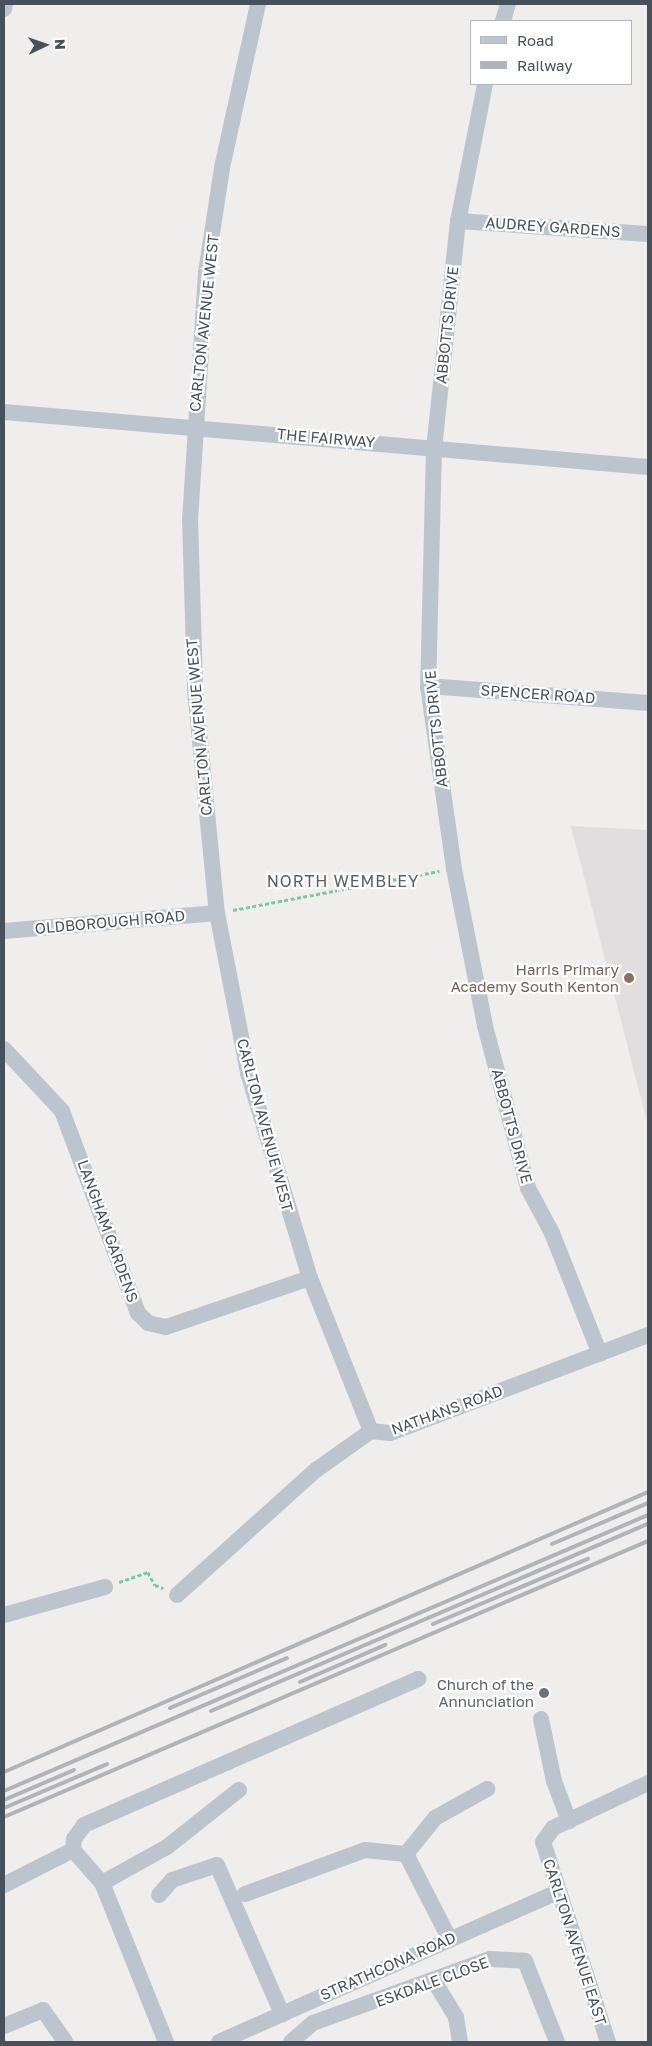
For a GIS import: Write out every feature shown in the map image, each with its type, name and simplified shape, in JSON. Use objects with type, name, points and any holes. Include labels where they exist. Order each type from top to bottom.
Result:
[{"type":"street","points":[[4,10],[5,4]]},
{"type":"street","name":"CARLTON AVENUE WEST","points":[[258,4],[220,177],[206,273],[194,426],[191,634],[216,913],[248,1073],[310,1278],[371,1431]]},
{"type":"street","points":[[503,20],[508,4]]},
{"type":"street","name":"ABBOTTS DRIVE","points":[[485,85],[458,221],[434,448],[428,686],[454,869],[485,1026],[528,1188],[552,1233],[600,1354]]},
{"type":"street","name":"AUDREY GARDENS","points":[[458,221],[648,234]]},
{"type":"street","name":"THE FAIRWAY","points":[[4,412],[194,426],[648,467]]},
{"type":"street","name":"SPENCER ROAD","points":[[428,686],[648,702]]},
{"type":"street","name":"OLDBOROUGH ROAD","points":[[4,931],[216,913]]},
{"type":"street","name":"LANGHAM GARDENS","points":[[4,1049],[62,1111],[138,1313],[148,1323],[166,1327],[310,1278]]},
{"type":"street","name":"NATHANS ROAD","points":[[178,1595],[316,1470],[371,1431],[390,1433],[648,1335]]},
{"type":"street","points":[[4,1615],[105,1586]]},
{"type":"street","points":[[166,2042],[102,1883],[73,1850],[74,1838],[84,1825],[418,1679]]},
{"type":"street","points":[[541,1719],[554,1781],[568,1821],[648,1783]]},
{"type":"street","points":[[406,1854],[435,1818],[487,1789]]},
{"type":"street","points":[[102,1883],[167,1847],[239,1790]]},
{"type":"street","name":"CARLTON AVENUE EAST","points":[[568,1821],[548,1833],[543,1842],[608,2042]]},
{"type":"street","points":[[4,1885],[73,1850]]},
{"type":"street","points":[[245,1894],[366,1850],[406,1854]]},
{"type":"street","points":[[406,1854],[449,1938]]},
{"type":"street","points":[[159,1895],[172,1880],[218,1865],[282,2014]]},
{"type":"street","name":"STRATHCONA ROAD","points":[[219,2042],[449,1938],[558,1892]]},
{"type":"street","name":"ESKDALE CLOSE","points":[[291,2042],[313,2023],[434,1981],[490,1959],[525,1961],[557,2042]]},
{"type":"street","points":[[434,1981],[456,2017],[460,2042]]},
{"type":"street","points":[[4,2026],[43,2010],[65,2042]]},
{"type":"path","points":[[216,913],[454,869]]},
{"type":"path","points":[[105,1586],[148,1572],[158,1586]]},
{"type":"shaded area","name":"Harris Primary Academy South Kenton","points":[[571,826],[648,830],[648,1126]]},
{"type":"railway","points":[[4,1772],[648,1492]]},
{"type":"railway","points":[[552,1544],[648,1503]]},
{"type":"railway","points":[[4,1791],[648,1515]]},
{"type":"railway","points":[[211,1711],[648,1524]]},
{"type":"railway","points":[[4,1817],[648,1541]]},
{"type":"railway","points":[[433,1624],[588,1559]]},
{"type":"railway","points":[[300,1682],[385,1645]]},
{"type":"railway","points":[[170,1708],[287,1658]]},
{"type":"railway","points":[[4,1808],[107,1764]]},
{"type":"railway","points":[[4,1800],[74,1770]]},
{"type":"place","name":"Harris Primary Academy South Kenton","points":[[629,978]]},
{"type":"place","name":"Church of the Annunciation","points":[[544,1693]]},
{"type":"district","name":"NORTH WEMBLEY","points":[[343,881]]}]
